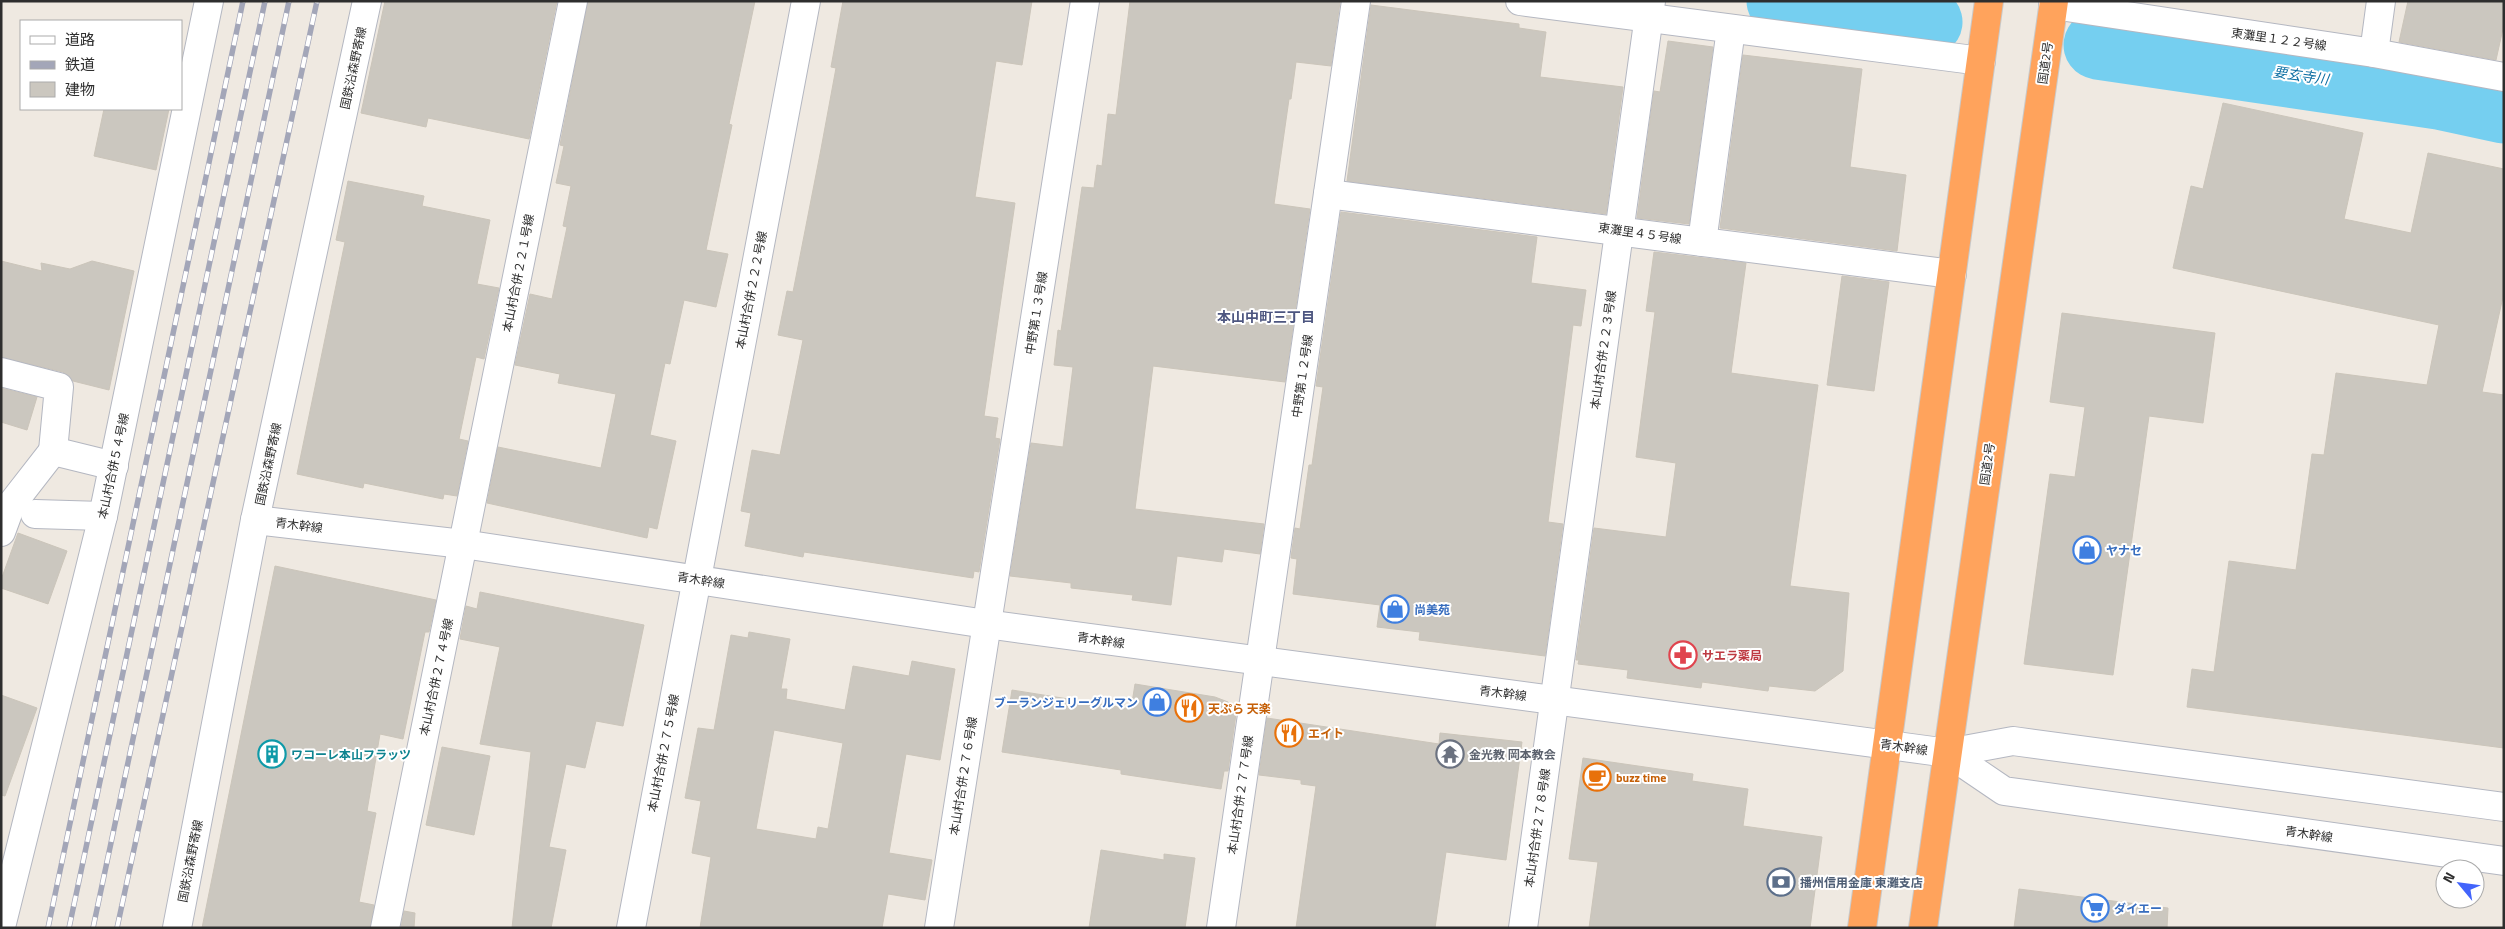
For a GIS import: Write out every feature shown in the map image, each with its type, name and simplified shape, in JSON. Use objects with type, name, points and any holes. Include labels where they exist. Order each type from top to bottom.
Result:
[{"type":"highway","points":[[1862,928],[1989,1]]},
{"type":"highway","name":"国道2号","points":[[1923,928],[2053,3]]},
{"type":"street","name":"本山村合併５４号線","points":[[1,927],[103,516],[209,1]]},
{"type":"street","name":"国鉄沿森野寄線","points":[[177,928],[255,520],[367,1]]},
{"type":"street","name":"本山村合併２２１号線","points":[[463,544],[573,1]]},
{"type":"street","name":"本山村合併２２２号線","points":[[696,579],[806,1]]},
{"type":"street","name":"中野第１３号線","points":[[986,624],[1085,1]]},
{"type":"street","name":"中野第１２号線","points":[[1260,662],[1356,1]]},
{"type":"street","points":[[1520,1],[1650,10],[1731,29],[1981,62]]},
{"type":"street","points":[[2374,53],[2381,1]]},
{"type":"street","name":"東灘里１２２号線","points":[[2053,3],[2374,53],[2504,77]]},
{"type":"street","name":"本山村合併２２３号線","points":[[1555,699],[1650,10]]},
{"type":"street","points":[[1702,242],[1731,29]]},
{"type":"street","name":"東灘里４５号線","points":[[1328,194],[1952,274]]},
{"type":"street","points":[[1,372],[59,387],[53,451],[11,505],[1,532]]},
{"type":"street","points":[[53,451],[114,466]]},
{"type":"street","points":[[35,514],[103,516]]},
{"type":"street","name":"青木幹線","points":[[255,520],[463,544],[986,624],[1948,753],[2013,741],[2504,806]]},
{"type":"street","name":"本山村合併２７４号線","points":[[385,928],[463,544]]},
{"type":"street","name":"本山村合併２７５号線","points":[[631,928],[696,579]]},
{"type":"street","name":"本山村合併２７６号線","points":[[939,928],[986,624]]},
{"type":"street","name":"本山村合併２７７号線","points":[[1221,928],[1260,662]]},
{"type":"street","name":"本山村合併２７８号線","points":[[1523,928],[1555,699]]},
{"type":"street","name":"青木幹線","points":[[1948,753],[2004,791],[2504,861]]},
{"type":"building","points":[[385,1],[557,1],[529,139],[428,118],[426,127],[361,113]]},
{"type":"building","points":[[588,1],[755,1],[729,124],[732,125],[706,250],[728,254],[716,307],[684,300],[670,364],[665,363],[650,435],[676,441],[657,529],[649,527],[647,538],[487,503],[498,447],[601,468],[616,394],[558,383],[560,374],[515,365],[530,294],[552,299],[567,227],[563,226],[571,186],[556,183],[564,146],[560,145]]},
{"type":"building","points":[[843,1],[1032,1],[1022,65],[996,61],[975,197],[1015,203],[984,416],[998,418],[995,438],[1000,439],[979,572],[974,571],[973,578],[804,552],[803,557],[745,546],[751,513],[741,511],[752,450],[780,455],[803,340],[778,335],[787,291],[793,292],[821,149],[836,68],[831,67]]},
{"type":"building","points":[[1130,1],[1340,2],[1331,66],[1296,62],[1291,99],[1289,99],[1274,204],[1310,209],[1285,382],[1153,366],[1135,509],[1264,524],[1260,554],[1224,549],[1222,562],[1177,556],[1171,605],[1132,600],[1133,595],[1071,588],[1071,583],[1010,576],[1031,443],[1063,447],[1073,367],[1054,365],[1058,330],[1061,331],[1082,187],[1094,188],[1097,165],[1102,166],[1108,114],[1116,115]]},
{"type":"building","points":[[2408,1],[2504,1],[2504,24],[2496,60],[2399,42]]},
{"type":"building","points":[[1371,5],[1519,24],[1519,28],[1546,32],[1540,77],[1623,87],[1606,214],[1347,181]]},
{"type":"building","points":[[1668,41],[1713,47],[1689,224],[1637,218],[1654,91],[1660,92]]},
{"type":"building","points":[[1743,55],[1862,69],[1850,167],[1906,175],[1897,251],[1720,228]]},
{"type":"building","points":[[2223,103],[2363,133],[2344,219],[2411,233],[2428,153],[2504,169],[2504,292],[2482,392],[2504,395],[2504,748],[2187,707],[2192,669],[2214,672],[2229,561],[2296,570],[2312,454],[2324,455],[2336,373],[2427,385],[2439,325],[2173,268],[2191,186],[2203,189]]},
{"type":"building","points":[[104,110],[169,110],[156,170],[94,156]]},
{"type":"building","points":[[348,181],[424,196],[422,206],[490,220],[477,284],[499,288],[484,359],[476,357],[459,439],[468,441],[457,496],[444,494],[443,499],[364,483],[363,488],[297,474],[345,242],[336,240]]},
{"type":"building","points":[[1341,212],[1537,237],[1531,283],[1586,290],[1581,326],[1573,325],[1548,522],[1563,524],[1545,656],[1419,640],[1420,632],[1377,627],[1380,605],[1293,594],[1297,559],[1291,558],[1295,528],[1300,529],[1309,465],[1312,465],[1323,387],[1316,386]]},
{"type":"building","points":[[1654,252],[1746,263],[1731,373],[1818,385],[1790,586],[1849,593],[1843,671],[1815,691],[1769,686],[1768,691],[1702,682],[1701,688],[1627,678],[1628,670],[1578,664],[1579,660],[1576,660],[1594,528],[1666,537],[1676,463],[1636,457],[1655,312],[1646,311]]},
{"type":"building","points":[[1,261],[42,271],[41,263],[70,269],[92,261],[134,271],[109,390],[73,381],[63,372],[1,357]]},
{"type":"building","points":[[1842,276],[1889,282],[1874,391],[1827,385]]},
{"type":"building","points":[[2062,313],[2215,333],[2203,423],[2149,416],[2113,675],[2024,664],[2050,474],[2075,477],[2085,407],[2050,402]]},
{"type":"building","points":[[1,388],[37,397],[27,430],[1,422]]},
{"type":"building","points":[[18,533],[67,551],[48,604],[1,588],[1,580]]},
{"type":"building","points":[[275,566],[436,600],[429,632],[425,632],[403,739],[380,734],[367,811],[376,813],[359,902],[374,905],[370,928],[202,928]]},
{"type":"building","points":[[480,592],[644,625],[623,726],[596,721],[585,768],[566,764],[549,847],[566,850],[551,928],[512,928],[531,752],[480,744],[500,647],[460,639],[466,606],[477,609]]},
{"type":"building","points":[[749,632],[790,639],[781,689],[787,689],[786,699],[845,710],[853,666],[909,676],[912,661],[955,669],[940,760],[906,754],[889,853],[932,860],[925,900],[888,894],[882,928],[700,928],[711,857],[692,853],[701,801],[685,798],[698,728],[714,730],[731,635],[748,638]],"holes":[[[774,730],[843,743],[828,829],[818,827],[816,839],[756,829]]]},
{"type":"building","points":[[1135,684],[1215,697],[1228,702],[1231,713],[1236,714],[1228,771],[1224,771],[1221,789],[1121,774],[1121,770],[1002,752],[1012,690],[1131,709]]},
{"type":"building","points":[[1,695],[37,708],[5,796],[1,795]]},
{"type":"building","points":[[1267,718],[1439,744],[1440,733],[1522,742],[1506,860],[1446,852],[1435,928],[1296,928],[1316,786],[1301,784],[1301,780],[1259,775]]},
{"type":"building","points":[[442,747],[490,756],[474,835],[426,825]]},
{"type":"building","points":[[1583,758],[1693,774],[1692,781],[1748,789],[1743,826],[1822,837],[1810,928],[1589,928],[1598,862],[1569,859]]},
{"type":"building","points":[[1101,850],[1164,860],[1164,854],[1195,858],[1185,928],[1089,928]]},
{"type":"building","name":"ダイエー","points":[[2019,889],[2168,908],[2167,928],[2014,928]]},
{"type":"building","points":[[404,911],[415,913],[414,928],[401,928]]},
{"type":"waterway","name":"要玄寺川","points":[[1781,1],[1928,22]]},
{"type":"waterway","name":"要玄寺川","points":[[2098,45],[2439,95],[2504,109]]},
{"type":"railway","points":[[48,928],[243,1]]},
{"type":"railway","points":[[69,928],[265,1]]},
{"type":"railway","points":[[93,928],[289,1]]},
{"type":"railway","points":[[117,928],[317,1]]},
{"type":"place","name":"ヤナセ","points":[[2087,550]]},
{"type":"place","name":"尚美苑","points":[[1395,609]]},
{"type":"place","name":"サエラ薬局","points":[[1683,655]]},
{"type":"place","name":"ブーランジェリーグルマン","points":[[1157,702]]},
{"type":"place","name":"天ぷら 天楽","points":[[1189,708]]},
{"type":"place","name":"エイト","points":[[1289,733]]},
{"type":"place","name":"ワコーレ本山フラッツ","points":[[272,754]]},
{"type":"place","name":"金光教 岡本教会","points":[[1450,754]]},
{"type":"place","name":"buzz time","points":[[1597,777]]},
{"type":"place","name":"播州信用金庫 東灘支店","points":[[1781,882]]},
{"type":"place","name":"ダイエー","points":[[2095,908]]},
{"type":"district","name":"本山中町三丁目","points":[[1266,316]]}]
